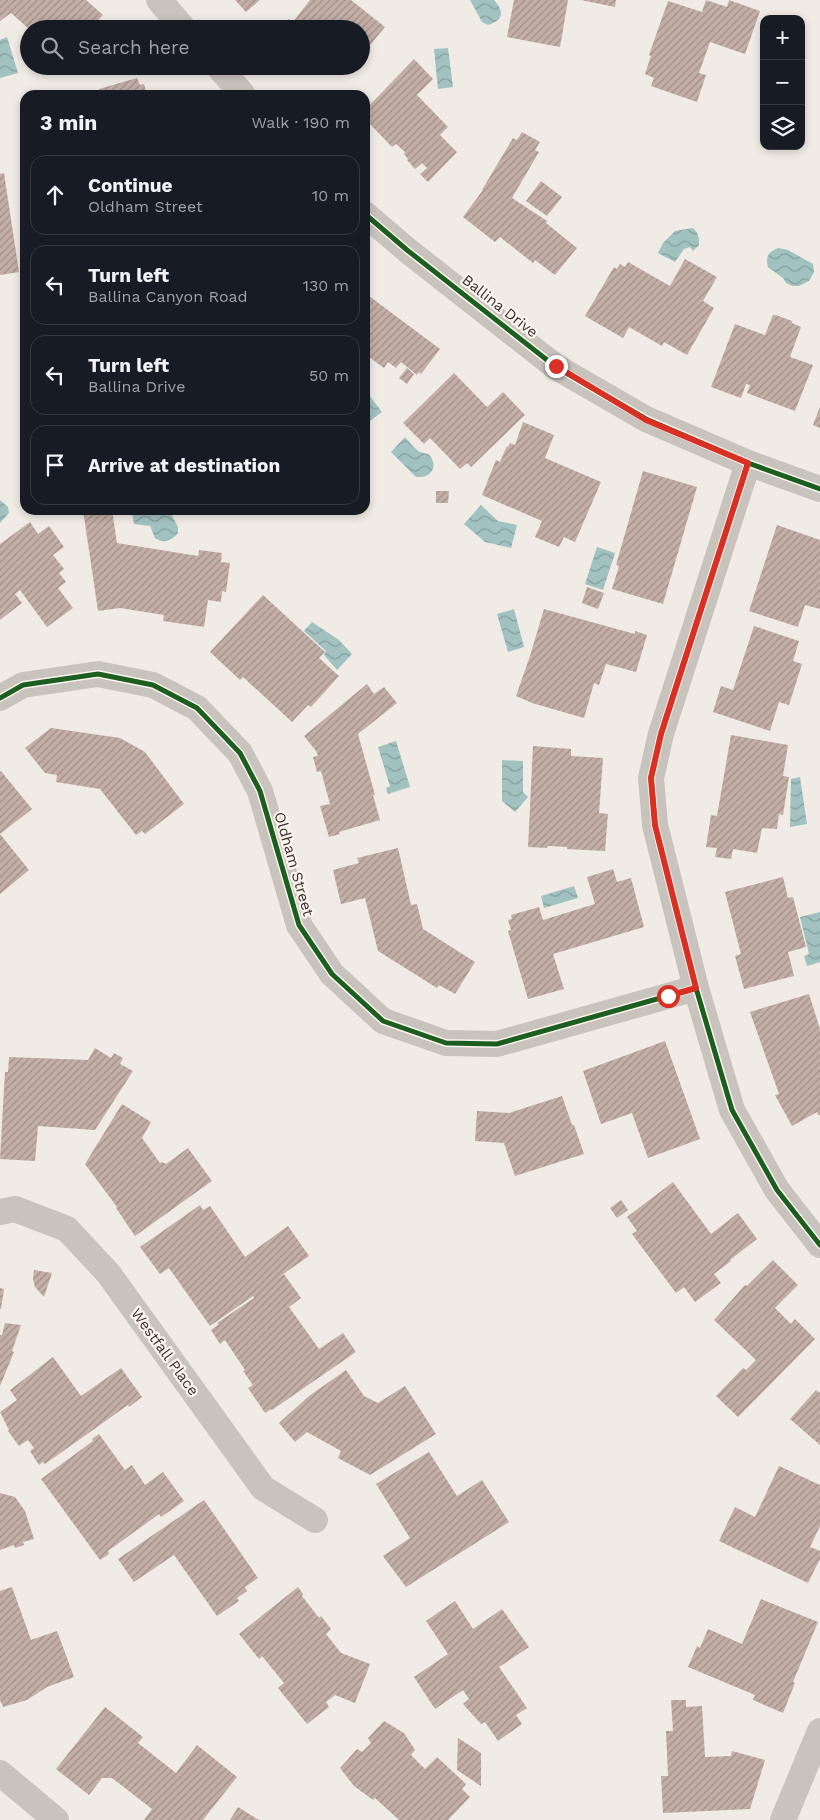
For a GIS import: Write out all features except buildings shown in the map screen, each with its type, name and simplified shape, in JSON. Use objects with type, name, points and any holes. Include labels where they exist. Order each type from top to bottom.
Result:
[{"type":"street","points":[[159,0],[176,20]]},
{"type":"street","points":[[226,75],[239,90]]},
{"type":"street","name":"Ballina Drive","points":[[370,218],[407,250],[556,366],[646,420],[748,463],[820,489]]},
{"type":"street","points":[[748,463],[661,734],[651,778],[655,825],[696,988],[732,1110],[777,1190],[820,1245]]},
{"type":"street","name":"Oldham Street","points":[[0,698],[23,685],[98,674],[153,685],[197,708],[240,753],[260,792],[298,925],[332,974],[383,1021],[446,1044],[497,1044],[696,988]]},
{"type":"street","name":"Westfall Place","points":[[0,1212],[15,1209],[67,1229],[108,1273],[264,1488],[315,1520]]},
{"type":"street","points":[[783,1820],[820,1731]]},
{"type":"street","points":[[0,1773],[56,1820]]},
{"type":"water","points":[[470,0],[494,0],[500,8],[501,15],[497,21],[488,25],[482,22]]},
{"type":"water","points":[[7,37],[18,73],[0,78],[0,40]]},
{"type":"water","points":[[448,48],[453,87],[438,89],[434,49]]},
{"type":"water","points":[[693,228],[698,236],[699,245],[693,251],[690,247],[684,249],[675,262],[658,253],[663,243],[675,231]]},
{"type":"water","points":[[778,248],[788,250],[813,264],[814,272],[809,281],[799,286],[792,286],[768,267],[768,255]]},
{"type":"water","points":[[370,396],[382,412],[370,421]]},
{"type":"water","points":[[405,437],[418,451],[428,454],[431,458],[433,468],[428,475],[416,477],[391,452]]},
{"type":"water","points":[[0,500],[8,507],[9,513],[0,523]]},
{"type":"water","points":[[481,505],[498,521],[517,525],[511,548],[485,542],[464,524]]},
{"type":"water","points":[[132,515],[172,515],[178,527],[178,533],[167,541],[161,541],[155,538],[150,526],[134,524]]},
{"type":"water","points":[[597,547],[615,553],[603,590],[585,584]]},
{"type":"water","points":[[514,609],[524,647],[508,652],[497,614]]},
{"type":"water","points":[[312,622],[339,640],[352,654],[337,670],[324,655],[326,651],[304,631]]},
{"type":"water","points":[[396,741],[410,787],[388,794],[386,788],[390,786],[378,747]]},
{"type":"water","points":[[502,760],[523,761],[523,792],[528,797],[515,812],[502,801]]},
{"type":"water","points":[[800,777],[807,824],[790,827],[791,779]]},
{"type":"water","points":[[574,886],[578,898],[544,908],[541,896]]},
{"type":"water","points":[[820,912],[820,962],[807,966],[804,956],[809,954],[800,917]]},
{"type":"cycle path","points":[[370,218],[407,250],[556,367],[646,419],[748,463],[820,489]]},
{"type":"cycle path","points":[[748,463],[661,734],[651,778],[655,825],[696,988],[732,1110],[777,1190],[820,1245]]},
{"type":"cycle path","points":[[0,698],[23,685],[98,674],[153,685],[197,708],[240,753],[260,791],[299,925],[332,974],[383,1021],[446,1043],[497,1044],[696,988]]},
{"type":"route","points":[[556,366],[646,420],[748,463],[661,734],[651,778],[655,825],[696,988],[668,996]]}]
